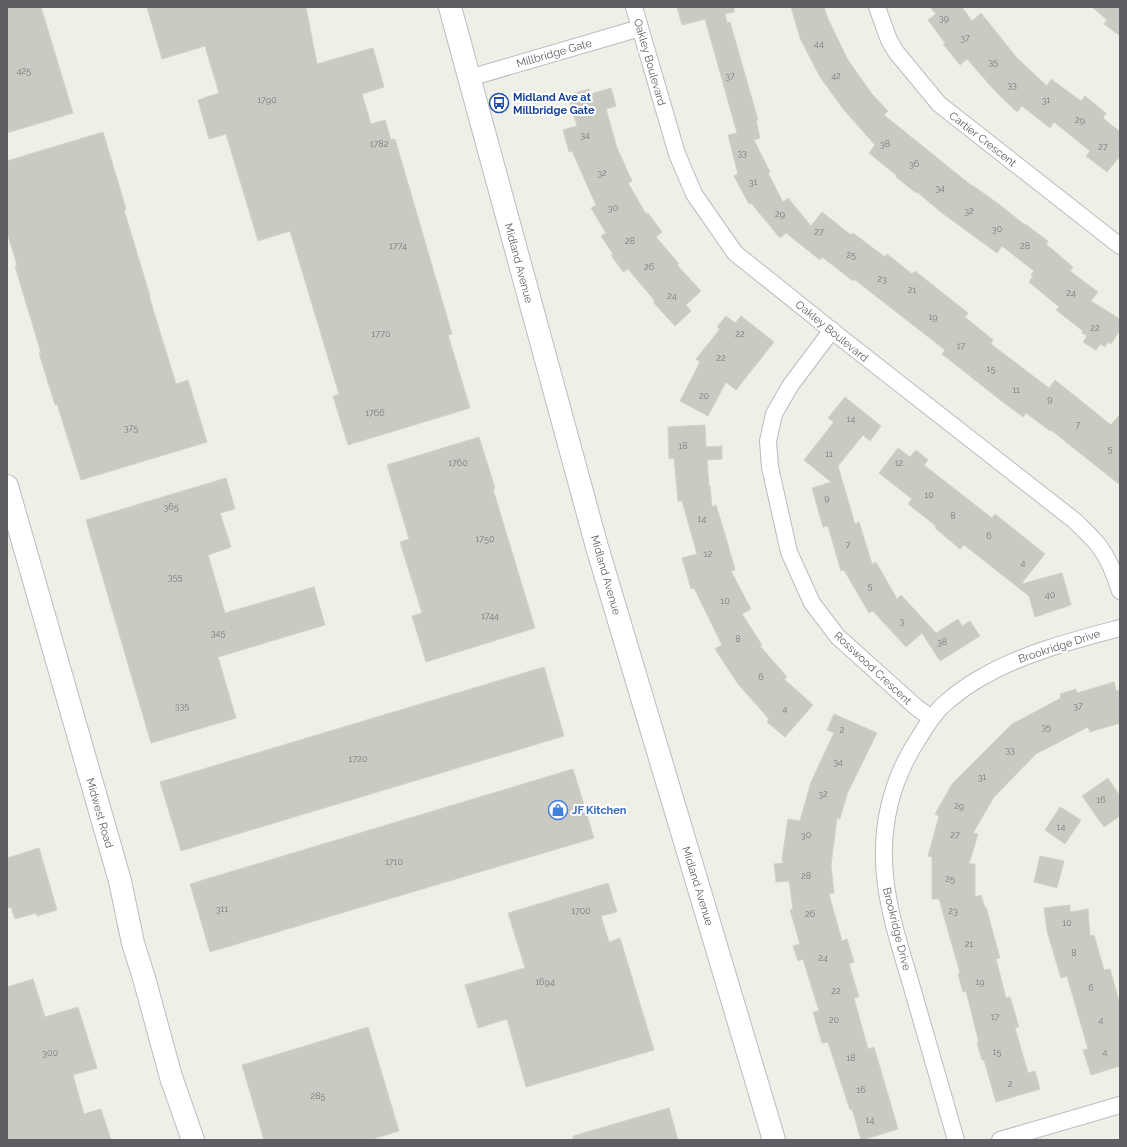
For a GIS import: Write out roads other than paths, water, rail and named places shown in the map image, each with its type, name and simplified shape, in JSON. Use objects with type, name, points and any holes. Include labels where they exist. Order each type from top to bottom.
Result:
[{"type":"main road","name":"Midland Avenue","points":[[450,7],[468,78],[597,547],[774,1140]]},
{"type":"main road","name":"Midwest Road","points":[[7,486],[120,881],[133,943],[171,1077],[193,1140]]},
{"type":"street","name":"Oakley Boulevard","points":[[634,7],[677,154],[694,194],[735,253],[1075,521],[1098,545],[1106,557],[1120,591]]},
{"type":"street","name":"Cartier Crescent","points":[[876,7],[889,40],[896,52],[939,104],[1120,246]]},
{"type":"street","name":"Millbridge Gate","points":[[468,78],[640,28]]},
{"type":"street","name":"Rosswood Crescent","points":[[832,330],[790,386],[774,414],[768,441],[770,467],[789,552],[812,603],[838,637],[916,707],[931,718]]},
{"type":"street","name":"Brookridge Drive","points":[[956,1140],[888,900],[884,870],[886,823],[888,808],[895,784],[913,745],[931,718],[942,706],[983,676],[1013,661],[1120,628]]},
{"type":"street","points":[[1000,1140],[1120,1106]]},
{"type":"place","name":"Midland Ave at Millbridge Gate","points":[[499,103]]},
{"type":"place","name":"JF Kitchen","points":[[558,810]]}]
